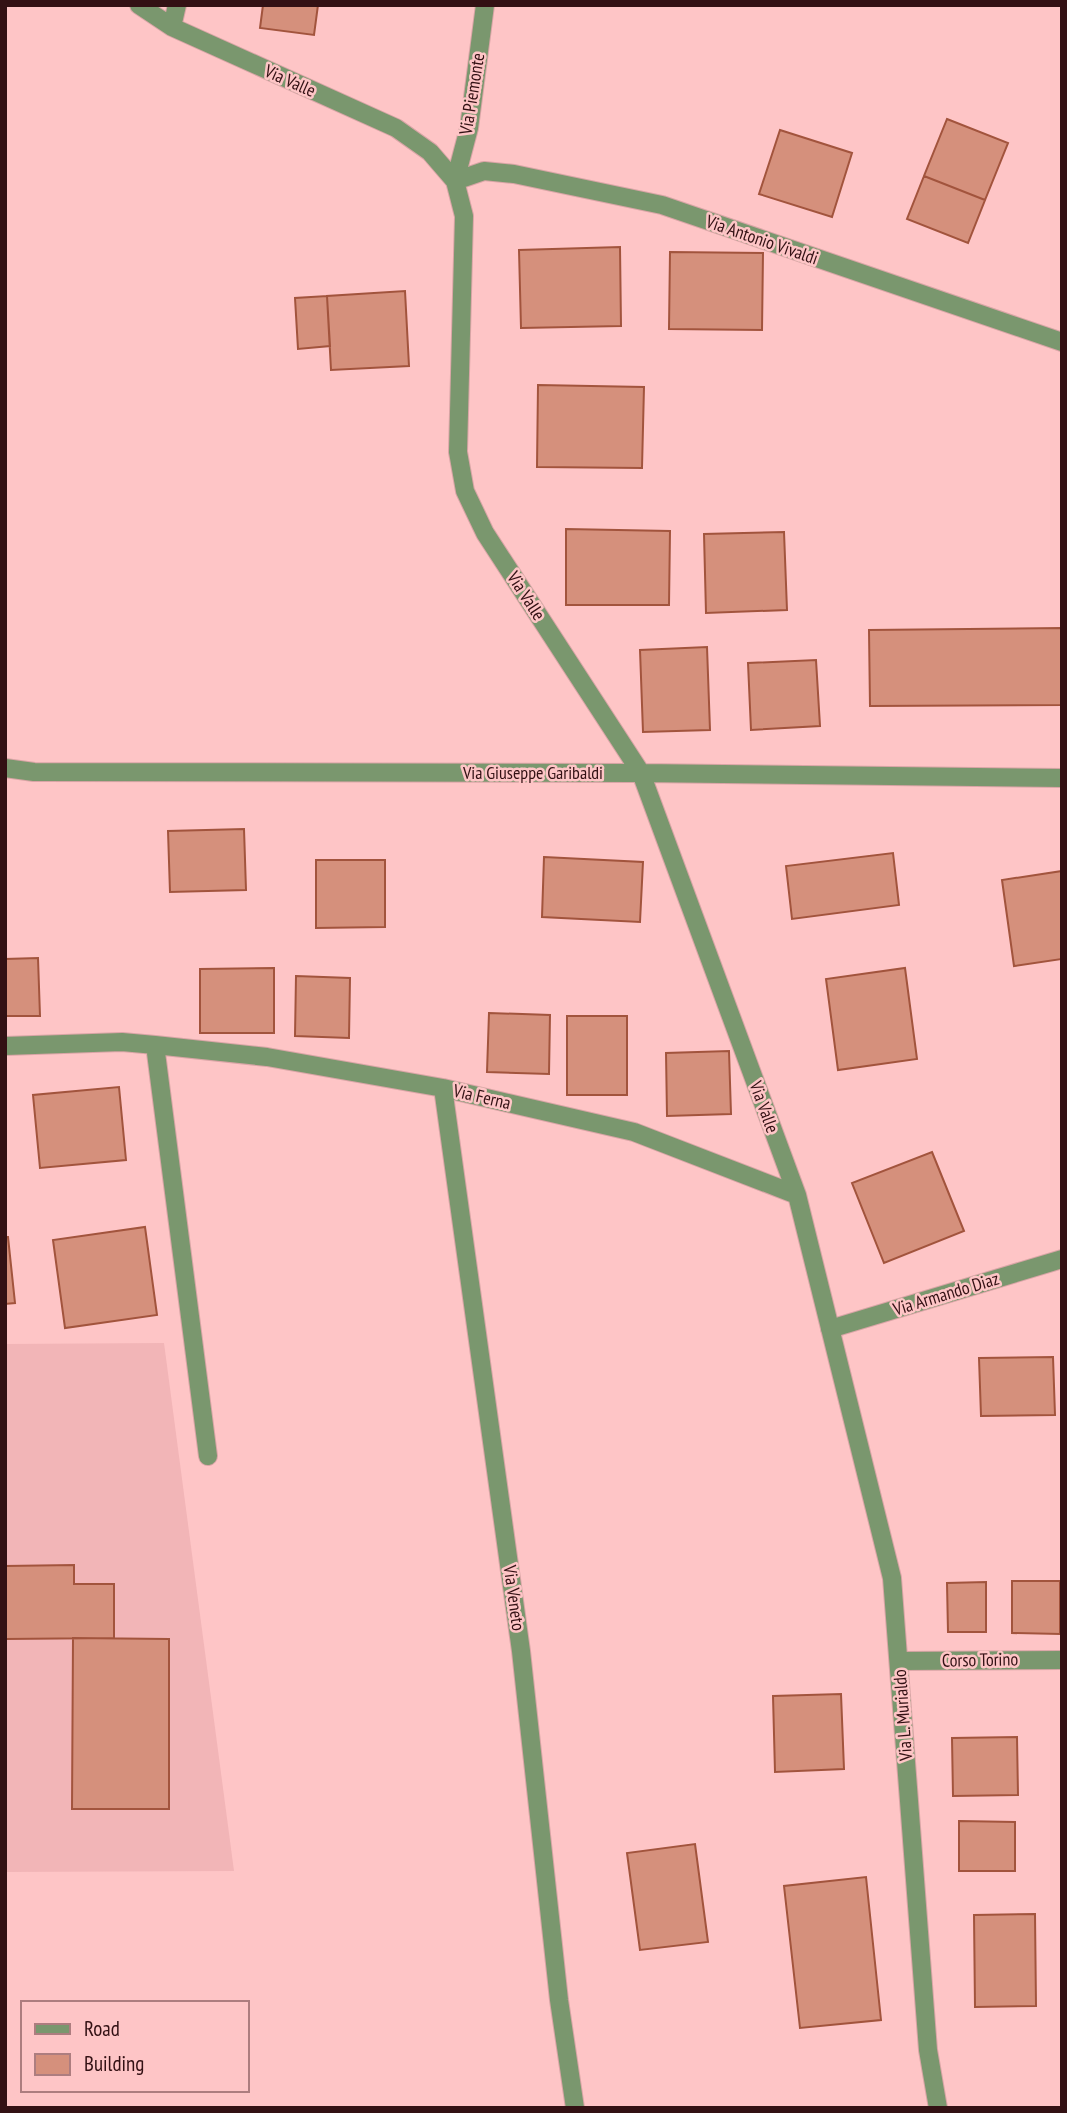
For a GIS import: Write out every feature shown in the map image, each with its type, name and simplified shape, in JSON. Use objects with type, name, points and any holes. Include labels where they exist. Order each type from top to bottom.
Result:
[{"type":"street","name":"Via Valle","points":[[139,5],[172,27],[396,128],[430,152],[455,181],[464,216],[458,452],[465,491],[485,533],[641,773],[797,1195],[830,1329]]},
{"type":"street","points":[[172,27],[177,5]]},
{"type":"street","name":"Via Piemonte","points":[[455,181],[469,128],[485,5]]},
{"type":"street","name":"Via Antonio Vivaldi","points":[[455,181],[484,171],[514,174],[662,205],[1062,342]]},
{"type":"street","name":"Via Giuseppe Garibaldi","points":[[5,768],[48,772],[641,773],[1062,778]]},
{"type":"street","name":"Via Ferna","points":[[5,1046],[122,1042],[155,1045],[267,1057],[443,1088],[634,1132],[797,1195]]},
{"type":"street","points":[[155,1045],[208,1456]]},
{"type":"street","name":"Via Veneto","points":[[443,1088],[521,1651],[559,2000],[575,2108]]},
{"type":"street","name":"Via Armando Diaz","points":[[830,1329],[1062,1259]]},
{"type":"street","name":"Via L. Murialdo","points":[[830,1329],[892,1578],[928,2050],[938,2108]]},
{"type":"street","name":"Corso Torino","points":[[899,1661],[1062,1660]]},
{"type":"shaded area","points":[[164,1343],[234,1871],[5,1872],[5,1344]]},
{"type":"building","points":[[263,5],[318,5],[314,35],[260,28]]},
{"type":"building","points":[[947,119],[1008,143],[985,200],[924,176]]},
{"type":"building","points":[[780,130],[852,153],[832,217],[759,194]]},
{"type":"building","points":[[924,176],[985,200],[968,243],[907,219]]},
{"type":"building","points":[[620,247],[621,326],[521,328],[519,250]]},
{"type":"building","points":[[670,252],[763,253],[762,330],[669,329]]},
{"type":"building","points":[[405,291],[409,366],[331,370],[327,296]]},
{"type":"building","points":[[327,296],[330,346],[298,349],[295,298]]},
{"type":"building","points":[[538,385],[644,387],[642,468],[537,467]]},
{"type":"building","points":[[566,529],[670,531],[669,605],[566,605]]},
{"type":"building","points":[[784,532],[787,610],[706,613],[704,534]]},
{"type":"building","points":[[1062,628],[1062,705],[870,706],[869,630]]},
{"type":"building","points":[[707,647],[710,730],[643,732],[640,650]]},
{"type":"building","points":[[816,660],[820,726],[751,730],[748,663]]},
{"type":"building","points":[[244,829],[246,890],[170,892],[168,831]]},
{"type":"building","points":[[893,853],[899,905],[792,919],[786,866]]},
{"type":"building","points":[[544,857],[643,862],[640,922],[542,917]]},
{"type":"building","points":[[316,860],[385,860],[385,927],[316,928]]},
{"type":"building","points":[[1062,871],[1062,959],[1014,966],[1002,880]]},
{"type":"building","points":[[38,958],[40,1016],[5,1016],[5,959]]},
{"type":"building","points":[[274,968],[274,1033],[200,1033],[200,969]]},
{"type":"building","points":[[905,968],[917,1059],[838,1070],[826,979]]},
{"type":"building","points":[[296,976],[350,978],[349,1038],[295,1036]]},
{"type":"building","points":[[489,1013],[550,1015],[549,1074],[487,1072]]},
{"type":"building","points":[[567,1016],[627,1016],[627,1095],[567,1095]]},
{"type":"building","points":[[729,1051],[731,1114],[667,1116],[666,1053]]},
{"type":"building","points":[[119,1087],[126,1160],[40,1168],[33,1095]]},
{"type":"building","points":[[932,1152],[964,1231],[884,1263],[852,1183]]},
{"type":"building","points":[[145,1227],[157,1315],[65,1328],[53,1240]]},
{"type":"building","points":[[5,1237],[8,1237],[15,1303],[5,1304]]},
{"type":"building","points":[[1053,1357],[1055,1415],[981,1416],[979,1358]]},
{"type":"building","points":[[74,1565],[74,1584],[114,1584],[114,1638],[5,1639],[5,1566]]},
{"type":"building","points":[[1012,1581],[1060,1581],[1060,1634],[1012,1633]]},
{"type":"building","points":[[986,1582],[986,1632],[948,1632],[947,1583]]},
{"type":"building","points":[[73,1638],[169,1639],[169,1809],[72,1809]]},
{"type":"building","points":[[841,1694],[844,1769],[775,1772],[773,1696]]},
{"type":"building","points":[[1017,1737],[1018,1795],[953,1796],[952,1738]]},
{"type":"building","points":[[959,1821],[1015,1822],[1015,1871],[959,1871]]},
{"type":"building","points":[[695,1844],[708,1942],[640,1950],[627,1853]]},
{"type":"building","points":[[866,1877],[881,2020],[800,2028],[784,1886]]},
{"type":"building","points":[[1035,1914],[1036,2006],[975,2007],[974,1915]]}]
